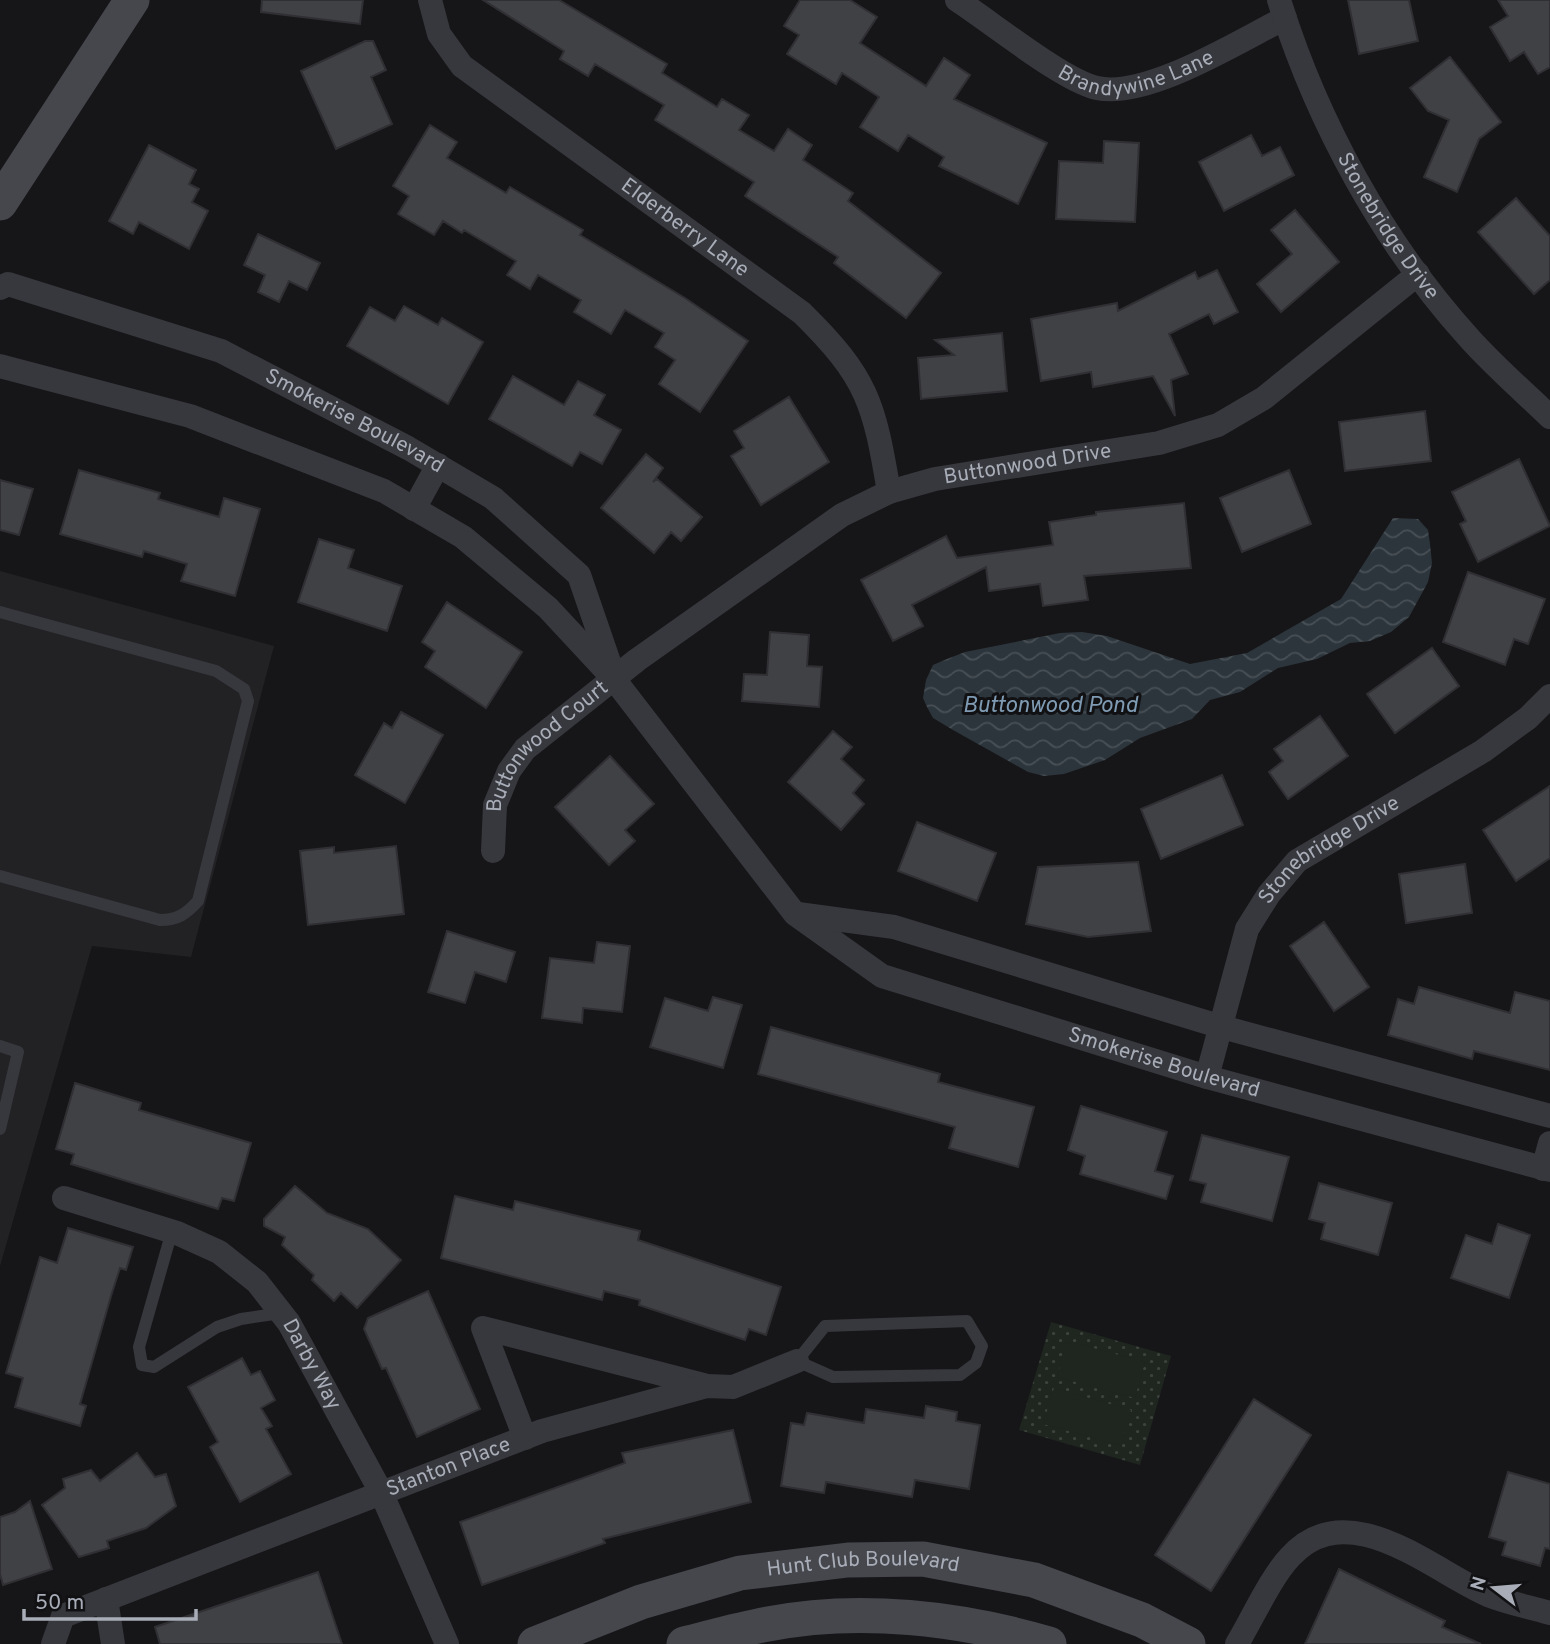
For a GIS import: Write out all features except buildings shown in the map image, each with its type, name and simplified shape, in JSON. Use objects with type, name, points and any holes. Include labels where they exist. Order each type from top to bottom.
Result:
[{"type":"street","points":[[0,203],[131,0]]},
{"type":"street","name":"Elderberry Lane","points":[[430,0],[439,34],[462,66],[802,313],[839,350],[863,387],[877,422],[889,492]]},
{"type":"street","name":"Brandywine Lane","points":[[957,0],[1076,80],[1098,88],[1128,89],[1161,80],[1282,9]]},
{"type":"street","name":"Stonebridge Drive","points":[[1282,9],[1349,170],[1418,274],[1470,339],[1550,417]]},
{"type":"street","name":"Buttonwood Drive","points":[[637,660],[842,515],[889,492],[935,479],[1159,443],[1219,425],[1264,398],[1418,274]]},
{"type":"street","name":"Smokerise Boulevard","points":[[0,288],[8,284],[221,351],[438,465],[493,498],[579,575],[614,678]]},
{"type":"street","name":"Smokerise Boulevard","points":[[0,366],[190,416],[384,491],[463,537],[548,608],[614,678],[795,914],[882,976],[1208,1077],[1547,1169]]},
{"type":"street","points":[[414,509],[438,465]]},
{"type":"street","name":"Buttonwood Court","points":[[493,851],[495,805],[525,748],[637,660]]},
{"type":"street","name":"Stonebridge Drive","points":[[1208,1077],[1247,929],[1269,894],[1297,862],[1483,751],[1528,718],[1550,696]]},
{"type":"street","points":[[795,914],[894,927],[1222,1027],[1550,1116]]},
{"type":"street","points":[[1547,1169],[1550,1143]]},
{"type":"street","name":"Darby Way","points":[[64,1198],[172,1231],[219,1252],[257,1282],[281,1313],[381,1492],[447,1644]]},
{"type":"street","points":[[525,1438],[483,1328],[707,1386]]},
{"type":"street","name":"Stanton Place","points":[[52,1644],[63,1616],[381,1492],[525,1438],[707,1386],[733,1387],[797,1361]]},
{"type":"street","points":[[1237,1644],[1290,1557],[1316,1536],[1354,1532],[1386,1540],[1489,1595],[1550,1614]]},
{"type":"street","name":"Hunt Club Boulevard","points":[[536,1644],[642,1602],[740,1573],[848,1560],[923,1559],[1034,1580],[1142,1620],[1188,1644]]},
{"type":"street","points":[[106,1599],[113,1644]]},
{"type":"street","points":[[684,1644],[770,1623],[848,1616],[948,1622],[996,1629],[1049,1644]]},
{"type":"lane","points":[[0,612],[216,671],[244,689],[248,701],[198,901],[186,914],[174,920],[160,920],[0,876]]},
{"type":"lane","points":[[0,1046],[18,1052],[0,1129]]},
{"type":"lane","points":[[172,1231],[139,1347],[142,1365],[154,1367],[217,1327],[242,1319],[281,1313]]},
{"type":"lane","points":[[967,1321],[982,1346],[976,1363],[960,1375],[833,1377],[797,1361],[825,1326],[967,1321]]},
{"type":"shaded area","points":[[0,571],[274,646],[191,957],[92,946],[0,1266]]},
{"type":"shaded area","points":[[1051,1322],[1171,1356],[1140,1465],[1019,1430]]},
{"type":"shaded area","points":[[1067,1341],[1145,1362],[1135,1398],[1057,1377]]},
{"type":"shaded area","points":[[1054,1388],[1131,1410],[1121,1446],[1043,1424]]},
{"type":"water","name":"Buttonwood Pond","points":[[1393,518],[1418,519],[1428,530],[1432,563],[1428,582],[1409,617],[1391,632],[1370,641],[1350,643],[1317,659],[1278,668],[1240,692],[1210,700],[1192,719],[1140,738],[1105,760],[1064,774],[1044,776],[1028,772],[933,718],[923,698],[926,680],[933,665],[965,652],[1060,633],[1082,632],[1107,636],[1190,664],[1247,653],[1341,599]]}]
